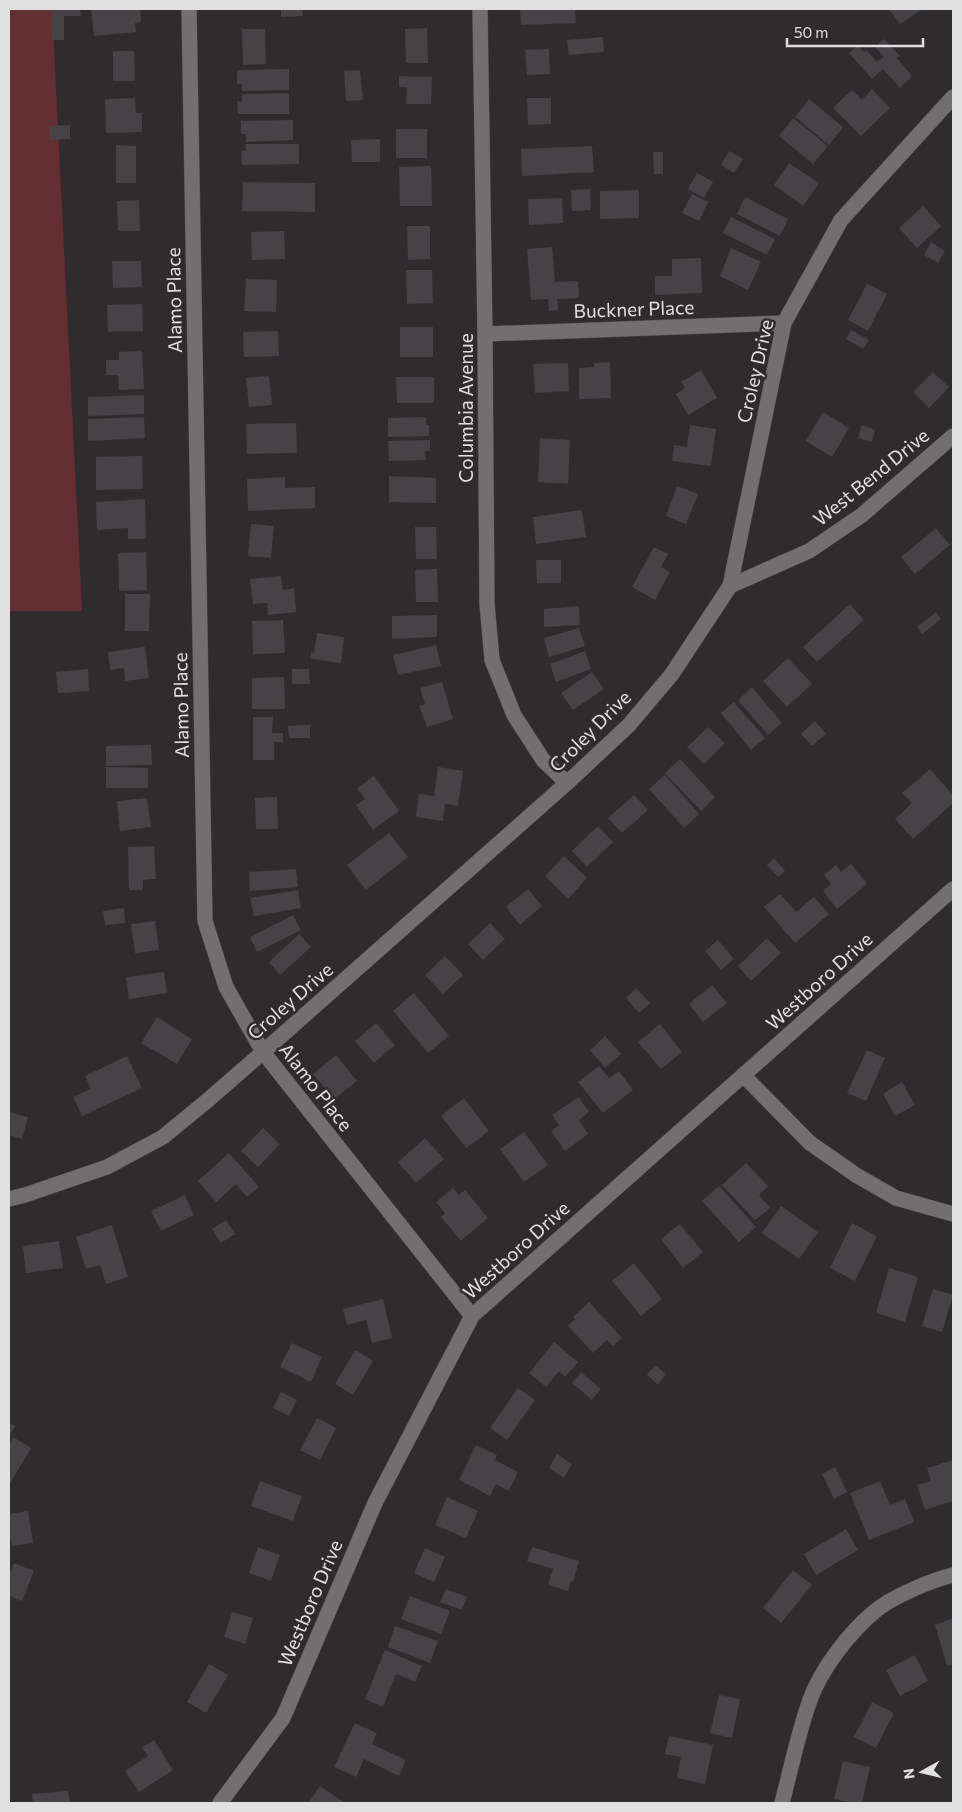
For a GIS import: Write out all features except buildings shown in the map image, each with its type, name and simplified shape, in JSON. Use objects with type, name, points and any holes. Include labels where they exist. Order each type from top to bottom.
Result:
[{"type":"street","name":"Alamo Place","points":[[189,9],[205,921],[226,987],[263,1052],[472,1316]]},
{"type":"street","name":"Columbia Avenue","points":[[480,9],[487,604],[492,660],[514,715],[543,760],[567,783]]},
{"type":"street","name":"Croley Drive","points":[[9,1199],[107,1167],[162,1137],[263,1052],[567,783],[629,725],[672,674],[730,586],[784,323],[841,220],[953,97]]},
{"type":"street","name":"Buckner Place","points":[[485,334],[784,323]]},
{"type":"street","name":"West Bend Drive","points":[[730,586],[809,551],[862,515],[953,436]]},
{"type":"street","name":"Westboro Drive","points":[[220,1803],[283,1718],[375,1503],[472,1316],[953,888]]},
{"type":"street","points":[[743,1075],[810,1143],[856,1175],[896,1198],[953,1214]]},
{"type":"street","points":[[782,1803],[810,1699],[828,1665],[849,1638],[875,1611],[908,1592],[939,1578],[953,1575]]},
{"type":"shaded area","points":[[9,9],[52,9],[82,611],[9,611]]}]
